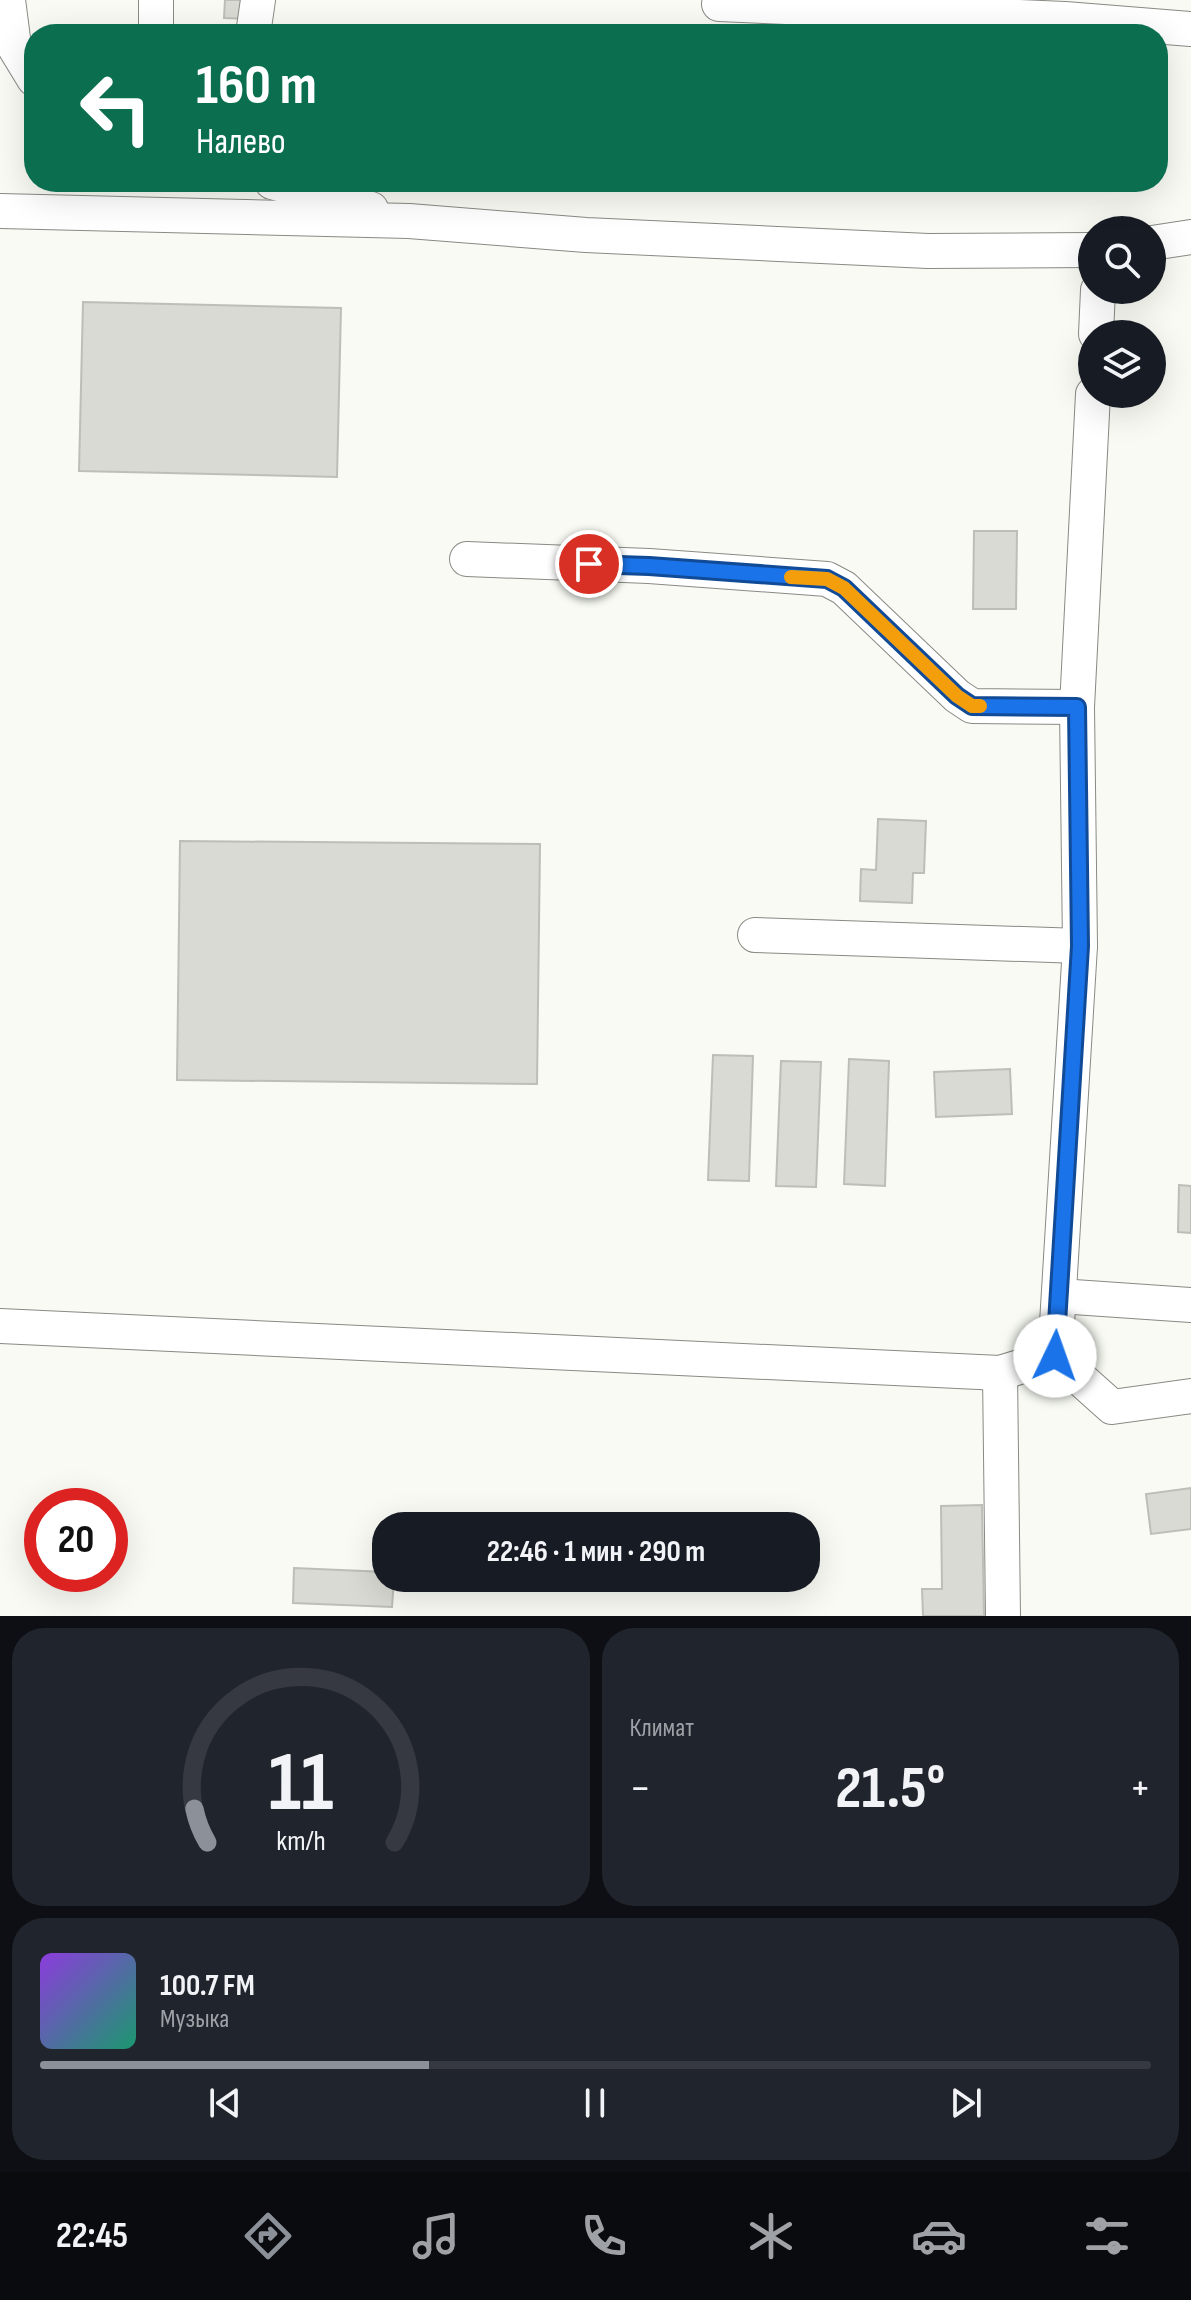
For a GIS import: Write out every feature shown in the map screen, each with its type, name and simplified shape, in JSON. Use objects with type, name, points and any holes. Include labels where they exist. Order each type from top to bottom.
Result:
[{"type":"street","points":[[8,0],[14,46],[24,62]]},
{"type":"street","points":[[156,0],[156,24]]},
{"type":"street","points":[[254,24],[258,0]]},
{"type":"street","points":[[719,4],[1128,24]]},
{"type":"street","points":[[1168,27],[1191,29]]},
{"type":"street","points":[[314,192],[409,221]]},
{"type":"street","points":[[0,211],[409,221],[586,235],[912,250],[1078,250]]},
{"type":"street","points":[[1166,241],[1191,237]]},
{"type":"street","points":[[1055,1356],[1080,946],[1077,707],[1092,408]]},
{"type":"street","points":[[467,559],[649,566],[827,579],[844,588],[957,696],[972,706],[1077,707]]},
{"type":"street","points":[[755,935],[1080,946]]},
{"type":"street","points":[[1059,1296],[1191,1305]]},
{"type":"street","points":[[0,1326],[1000,1373],[1055,1356]]},
{"type":"street","points":[[1055,1356],[1112,1407],[1191,1396]]},
{"type":"street","points":[[1000,1373],[1003,1616]]},
{"type":"building","points":[[225,0],[252,0],[251,19],[224,18]]},
{"type":"building","points":[[83,302],[341,308],[337,477],[79,471]]},
{"type":"building","points":[[974,531],[1017,531],[1016,609],[973,609]]},
{"type":"building","points":[[878,819],[926,821],[924,873],[913,873],[912,903],[860,901],[861,869],[876,870]]},
{"type":"building","points":[[180,841],[540,844],[537,1084],[177,1080]]},
{"type":"building","points":[[713,1055],[753,1056],[749,1181],[708,1180]]},
{"type":"building","points":[[849,1059],[889,1061],[885,1186],[844,1184]]},
{"type":"building","points":[[781,1061],[821,1062],[816,1187],[776,1186]]},
{"type":"building","points":[[1010,1069],[1012,1114],[936,1117],[934,1072]]},
{"type":"building","points":[[1179,1185],[1191,1186],[1191,1233],[1178,1232]]},
{"type":"building","points":[[1191,1488],[1191,1529],[1151,1534],[1146,1494]]},
{"type":"building","points":[[982,1505],[984,1616],[923,1616],[922,1589],[942,1589],[941,1506]]},
{"type":"building","points":[[294,1568],[372,1571],[372,1592],[393,1592],[392,1607],[293,1603]]},
{"type":"slow traffic","points":[[791,577],[827,579],[844,588],[965,703],[980,706]]},
{"type":"route","points":[[589,564],[827,579],[844,588],[965,703],[972,706],[1077,707],[1080,946],[1055,1356]]}]
